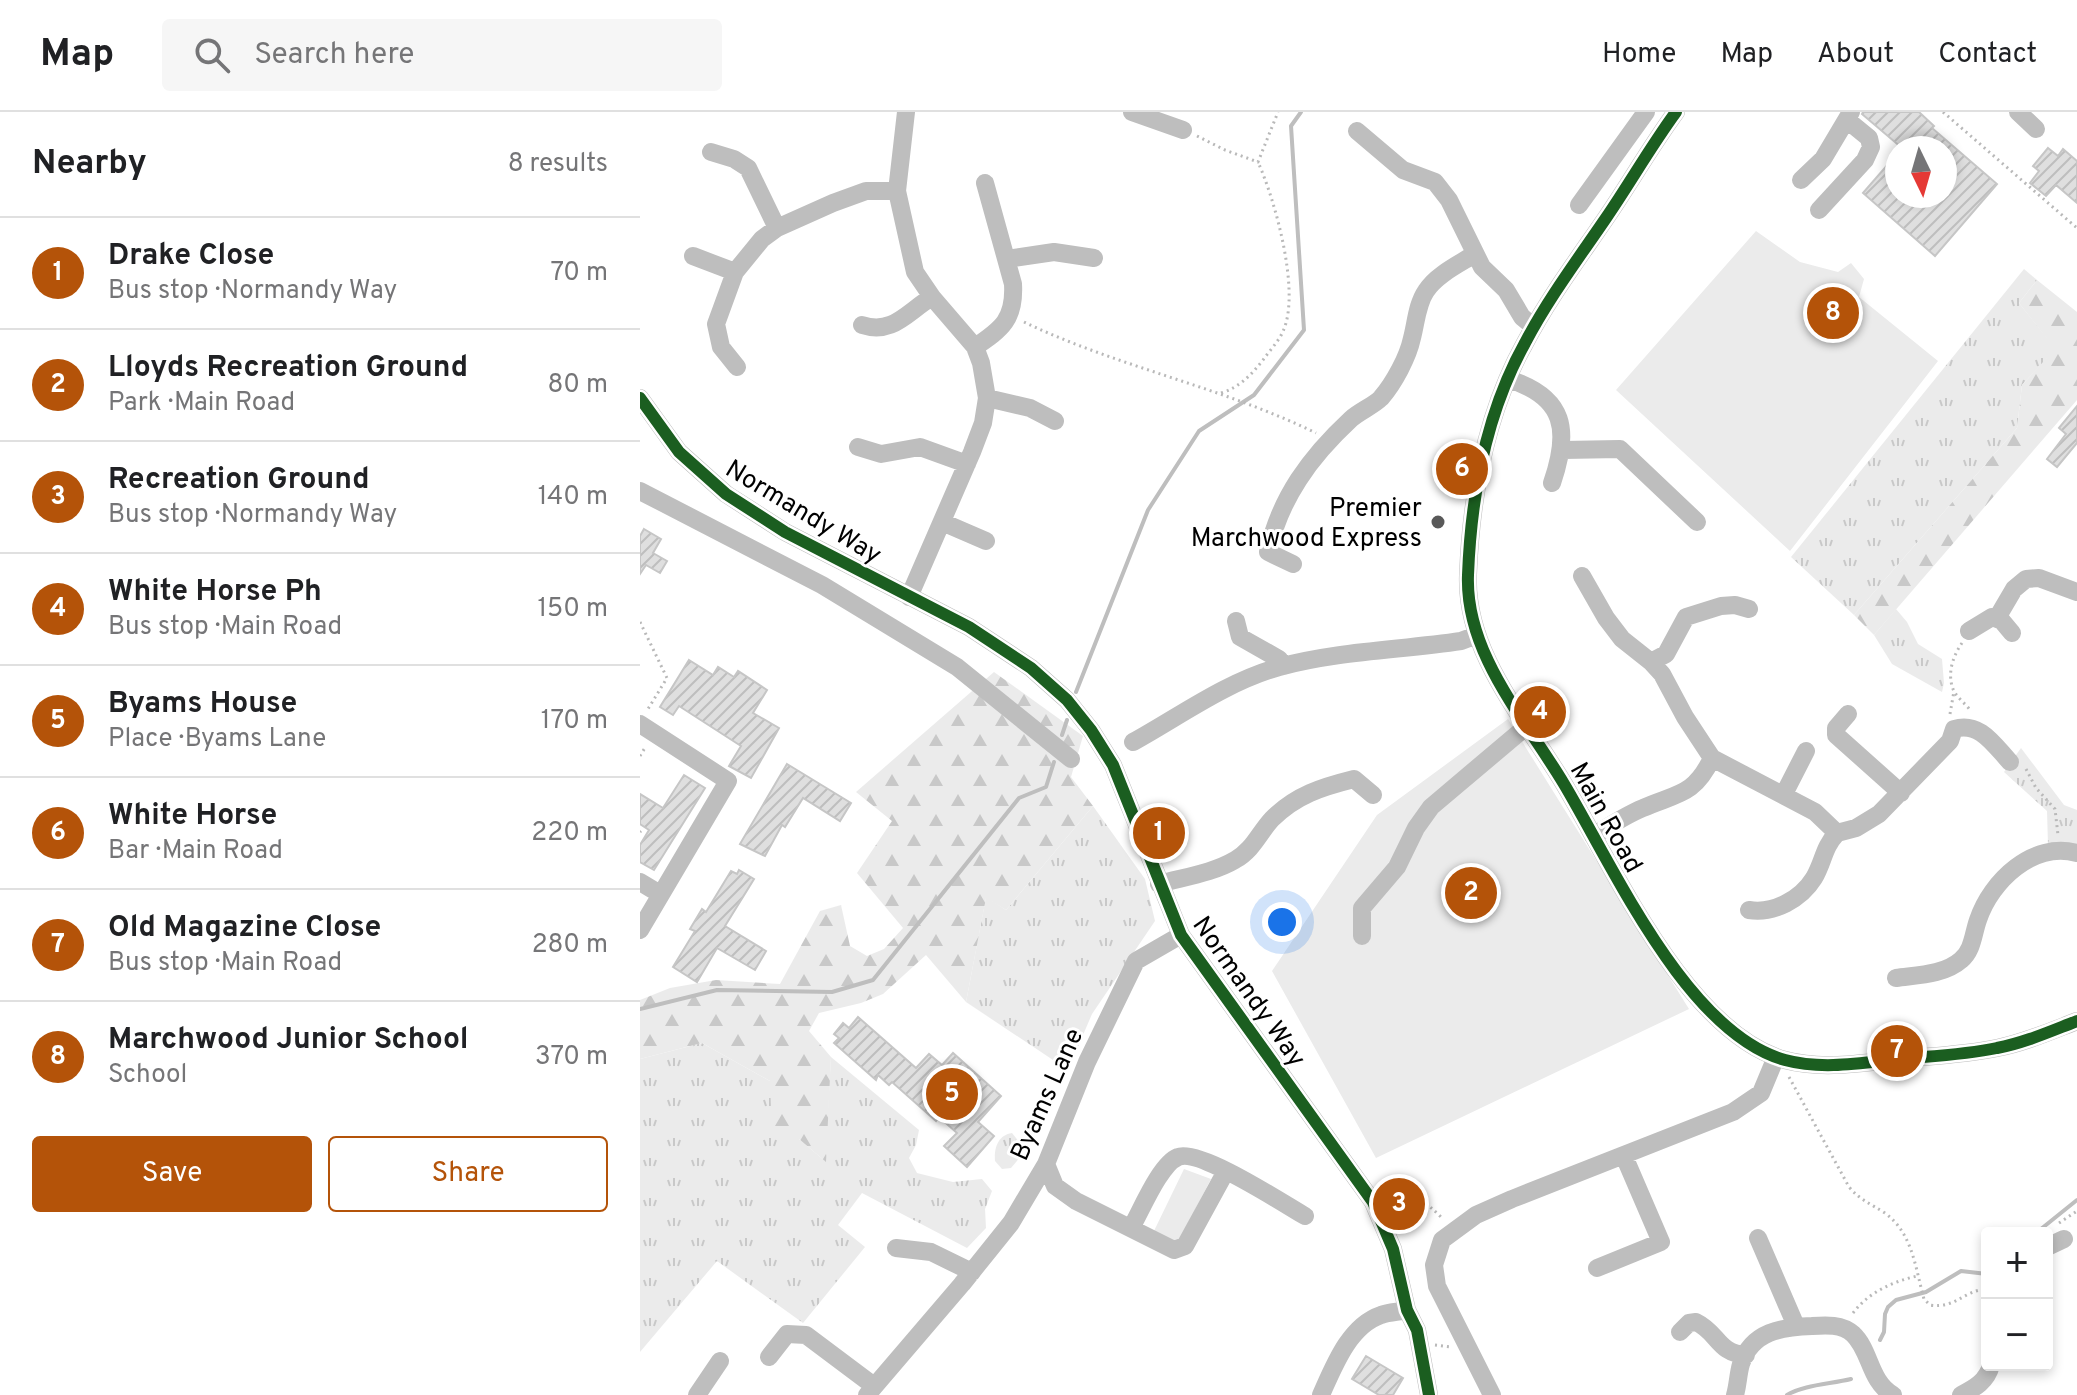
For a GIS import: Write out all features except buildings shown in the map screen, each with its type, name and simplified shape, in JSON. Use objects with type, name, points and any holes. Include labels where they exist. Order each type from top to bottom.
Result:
[{"type":"street","points":[[906,112],[897,191],[915,272],[975,347],[987,398],[983,423],[967,464],[909,597]]},
{"type":"street","points":[[1132,112],[1183,130]]},
{"type":"street","name":"Main Road","points":[[1676,112],[1534,327],[1508,379],[1486,448],[1473,510],[1469,594],[1477,635],[1496,676],[1528,725],[1643,924],[1700,999],[1747,1043],[1778,1058],[1833,1065],[1974,1052],[2018,1043],[2077,1021]]},
{"type":"street","points":[[2018,112],[2036,129]]},
{"type":"street","points":[[1579,205],[1643,116],[1660,135]]},
{"type":"street","points":[[1801,180],[1823,159],[1849,116],[1869,138],[1871,147],[1865,160],[1819,210]]},
{"type":"street","points":[[1357,131],[1403,170],[1435,182],[1449,200],[1482,267],[1506,290],[1522,317],[1534,327]]},
{"type":"street","points":[[711,152],[734,159],[748,168],[777,228]]},
{"type":"street","points":[[975,347],[1002,328],[1009,315],[1014,292],[985,183]]},
{"type":"street","points":[[737,367],[721,347],[716,324],[735,272],[762,239],[777,228],[866,191],[897,191]]},
{"type":"street","points":[[1007,259],[1054,252],[1094,258]]},
{"type":"street","points":[[1293,564],[1268,552],[1274,525],[1288,493],[1330,440],[1353,417],[1381,398],[1412,343],[1417,311],[1426,290],[1475,254]]},
{"type":"street","points":[[693,256],[735,272]]},
{"type":"street","points":[[862,325],[886,329],[932,297]]},
{"type":"street","points":[[1508,379],[1530,387],[1556,410],[1562,426],[1563,450],[1552,483]]},
{"type":"street","name":"Normandy Way","points":[[640,398],[679,452],[726,494],[785,532],[969,627],[1010,653],[1073,707],[1113,765],[1181,935],[1373,1202],[1393,1249],[1407,1310],[1417,1330],[1429,1395]]},
{"type":"street","points":[[987,398],[1030,408],[1055,421]]},
{"type":"street","points":[[858,447],[881,454],[920,447],[967,464]]},
{"type":"street","points":[[1563,450],[1620,449],[1697,522]]},
{"type":"street","points":[[640,491],[822,585],[957,667],[1071,759]]},
{"type":"street","points":[[942,522],[986,541]]},
{"type":"street","points":[[1582,576],[1622,639],[1662,674],[1712,758],[1815,812],[1837,833]]},
{"type":"street","points":[[1997,618],[2014,589],[2026,579],[2039,578],[2077,592]]},
{"type":"street","points":[[1651,662],[1666,654],[1686,617],[1721,606],[1735,605],[1749,609]]},
{"type":"street","points":[[1969,631],[1987,618],[1997,618],[2012,633]]},
{"type":"street","points":[[1236,621],[1240,637],[1279,659],[1284,666]]},
{"type":"street","points":[[1133,742],[1217,693],[1284,666],[1461,641],[1477,635]]},
{"type":"street","points":[[1848,714],[1836,728],[1836,735],[1901,793]]},
{"type":"street","points":[[640,930],[728,781],[643,718]]},
{"type":"street","points":[[1362,936],[1362,908],[1397,867],[1416,828],[1431,807],[1528,725]]},
{"type":"street","points":[[1749,910],[1763,912],[1799,895],[1813,879],[1826,845],[1837,833],[1856,828],[1879,814],[1950,741],[1954,729],[1964,726],[1976,729],[2010,762]]},
{"type":"street","points":[[1784,794],[1806,751]]},
{"type":"street","points":[[1593,836],[1645,807],[1691,789],[1704,775],[1712,758]]},
{"type":"street","points":[[1159,884],[1234,861],[1293,801],[1313,790],[1354,779],[1373,795]]},
{"type":"street","points":[[1896,978],[1940,971],[1959,962],[1971,946],[1984,908],[2007,877],[2030,857],[2068,852]]},
{"type":"street","points":[[640,882],[660,894]]},
{"type":"street","name":"Byams Lane","points":[[870,1391],[1011,1223],[1046,1164],[1087,1062],[1136,961],[1181,935]]},
{"type":"street","points":[[1492,1395],[1441,1297],[1434,1275],[1438,1248],[1451,1231],[1476,1215],[1512,1199],[1744,1106],[1766,1086],[1778,1058]]},
{"type":"street","points":[[1131,1228],[1166,1166],[1179,1156],[1193,1155],[1305,1216]]},
{"type":"street","points":[[1597,1268],[1661,1242],[1624,1156]]},
{"type":"street","points":[[1046,1164],[1055,1186],[1076,1201],[1174,1250],[1185,1246],[1226,1171]]},
{"type":"street","points":[[1758,1238],[1796,1326]]},
{"type":"street","points":[[896,1248],[931,1252],[967,1278]]},
{"type":"street","points":[[1321,1395],[1352,1337],[1365,1323],[1383,1314],[1407,1310]]},
{"type":"street","points":[[1680,1332],[1689,1323],[1696,1322],[1708,1329],[1726,1350],[1746,1355]]},
{"type":"street","points":[[1735,1395],[1741,1364],[1746,1355],[1769,1331],[1796,1326],[1846,1327],[1856,1337],[1876,1379],[1893,1395]]},
{"type":"street","points":[[769,1357],[787,1334],[806,1335],[870,1391]]},
{"type":"street","points":[[697,1395],[720,1361]]},
{"type":"street","points":[[1961,1395],[1977,1387],[1989,1371]]},
{"type":"path","points":[[1217,394],[1242,384],[1284,330],[1288,283],[1282,238],[1269,187],[1258,162],[1278,112]]},
{"type":"path","points":[[1943,112],[2077,228]]},
{"type":"path","points":[[1183,130],[1258,162]]},
{"type":"path","points":[[1009,315],[1049,333],[1263,408],[1330,440]]},
{"type":"path","points":[[640,622],[667,678],[643,718]]},
{"type":"path","points":[[1969,631],[1952,659],[1951,677],[1954,691],[1969,710],[1976,729]]},
{"type":"path","points":[[1954,691],[1949,710],[1954,729]]},
{"type":"path","points":[[2010,762],[2017,754],[2031,781],[2055,809],[2068,852]]},
{"type":"path","points":[[1778,1058],[1849,1187],[1860,1200],[1886,1214],[1907,1235],[1924,1299],[1930,1305],[1943,1307],[1981,1290]]},
{"type":"path","points":[[1373,1202],[1389,1195],[1411,1194],[1432,1208],[1451,1231]]},
{"type":"path","points":[[1846,1327],[1856,1309],[1878,1290],[1919,1276]]},
{"type":"path","points":[[1420,1345],[1467,1347]]},
{"type":"green space","points":[[1756,231],[1800,262],[1838,272],[1851,263],[1864,279],[1859,297],[1938,361],[1790,551],[1616,390]]},
{"type":"green space","points":[[2024,269],[2037,280],[2019,303],[2056,349],[2022,385],[2017,428],[1854,615],[1791,557]]},
{"type":"green space","points":[[2037,280],[2077,312],[2077,400],[1874,635],[1854,615],[2017,428],[2022,385],[2055,349],[2019,303]]},
{"type":"green space","points":[[1896,609],[1918,644],[1942,659],[1942,692],[1892,664],[1874,635]]},
{"type":"green space","points":[[994,672],[1083,736],[1071,777],[1093,806],[1006,910],[986,898],[966,1002],[926,955],[883,994],[819,1013],[809,1031],[831,1057],[826,1162],[799,1139],[772,1138],[770,1081],[702,1043],[640,1059],[640,1000],[670,988],[716,980],[780,984],[820,911],[841,905],[850,946],[867,956],[884,949],[903,928],[857,873],[892,821],[856,792]]},
{"type":"green space","points":[[1508,719],[1689,1009],[1376,1158],[1272,971],[1377,815]]},
{"type":"green space","points":[[2021,748],[2064,805],[2077,810],[2077,845],[2048,845],[2047,811],[2004,772]]},
{"type":"green space","points":[[1093,806],[1145,879],[1155,921],[1092,1014],[1068,1070],[966,1002],[986,897],[1006,910]]},
{"type":"green space","points":[[702,1043],[770,1081],[799,1139],[825,1161],[831,1057],[919,1130],[909,1158],[917,1173],[953,1182],[982,1179],[992,1191],[985,1209],[986,1228],[967,1248],[862,1193],[838,1225],[865,1247],[803,1323],[717,1261],[640,1352],[640,1059]]},
{"type":"green space","points":[[1012,1133],[1020,1143],[1022,1155],[1011,1168],[1002,1169],[995,1161],[996,1147],[1003,1136]]},
{"type":"green space","points":[[1184,1169],[1211,1179],[1178,1242],[1153,1233]]},
{"type":"waterway","points":[[1076,692],[1148,510],[1199,431],[1254,395],[1304,330],[1291,126],[1301,112]]},
{"type":"waterway","points":[[1062,735],[1067,720]]},
{"type":"waterway","points":[[640,1009],[717,990],[832,992],[873,980],[1019,798],[1046,787],[1054,762]]},
{"type":"waterway","points":[[2043,1227],[2077,1200]]},
{"type":"waterway","points":[[1880,1340],[1884,1332],[1885,1314],[1896,1300],[1926,1292],[1961,1271],[1981,1273]]},
{"type":"waterway","points":[[1787,1395],[1809,1387],[1851,1379]]},
{"type":"cycle path","points":[[1676,112],[1543,311],[1511,370],[1500,398],[1477,486],[1468,575],[1476,632],[1487,659],[1656,943],[1716,1017],[1749,1044],[1785,1060],[1813,1065],[1842,1065],[1960,1054],[2007,1046],[2077,1021]]},
{"type":"cycle path","points":[[640,398],[679,452],[726,494],[785,532],[969,627],[1031,668],[1067,700],[1091,730],[1113,765],[1181,935],[1373,1202],[1393,1249],[1407,1310],[1417,1330],[1429,1395]]},
{"type":"place","name":"Marchwood Junior School","points":[[1833,313]]},
{"type":"place","name":"White Horse","points":[[1462,469]]},
{"type":"place","name":"Premier Marchwood Express","points":[[1438,522]]},
{"type":"place","name":"White Horse Ph","points":[[1540,712]]},
{"type":"place","name":"Drake Close","points":[[1159,833]]},
{"type":"place","name":"Lloyds Recreation Ground","points":[[1471,893]]},
{"type":"place","name":"Old Magazine Close","points":[[1897,1051]]},
{"type":"place","name":"Byams House","points":[[952,1094]]},
{"type":"place","name":"Recreation Ground","points":[[1399,1204]]}]
